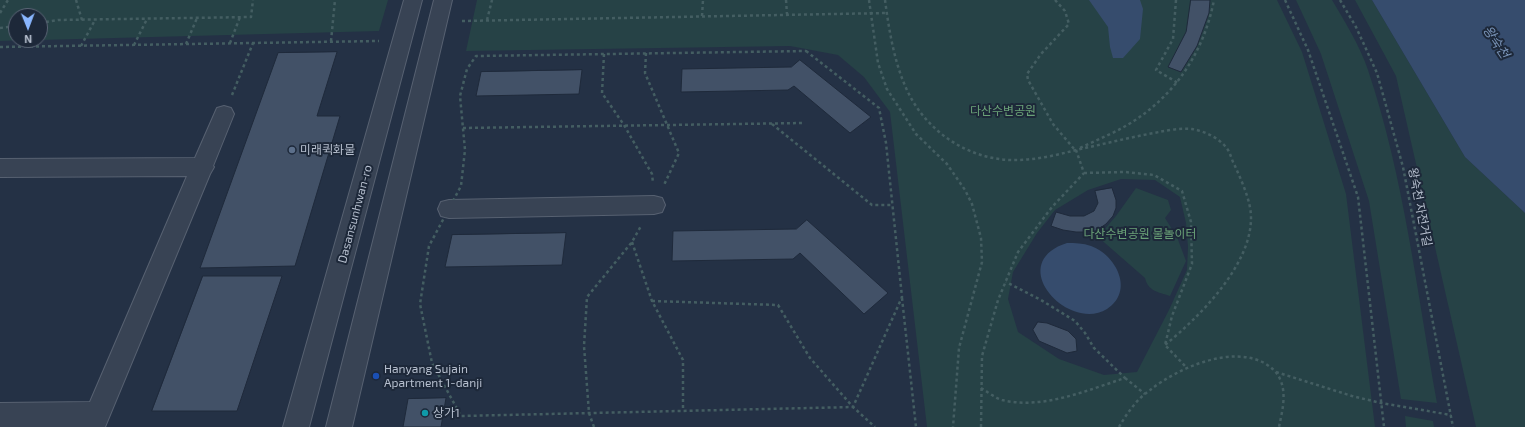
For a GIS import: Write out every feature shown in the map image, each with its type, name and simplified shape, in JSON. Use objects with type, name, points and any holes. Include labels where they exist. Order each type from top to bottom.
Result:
[{"type":"street","name":"Dasansunhwan-ro","points":[[296,427],[413,0]]},
{"type":"street","points":[[338,427],[443,0]]},
{"type":"street","points":[[0,415],[95,420],[203,167],[224,114]]},
{"type":"street","points":[[0,168],[203,167]]},
{"type":"street","points":[[449,209],[654,206]]},
{"type":"path","points":[[0,12],[8,0]]},
{"type":"path","points":[[76,0],[82,20]]},
{"type":"path","points":[[48,22],[82,20],[251,17],[253,0]]},
{"type":"path","points":[[332,41],[335,0]]},
{"type":"path","points":[[487,20],[492,0]]},
{"type":"path","points":[[702,16],[703,0]]},
{"type":"path","points":[[786,0],[787,14]]},
{"type":"path","points":[[869,0],[878,63],[887,88],[903,116],[916,134],[946,164],[965,190],[977,218],[981,238],[982,262],[959,348],[953,427]]},
{"type":"path","points":[[885,0],[894,59],[902,82],[917,109],[936,132],[955,145],[998,159],[1022,159],[1076,150],[1139,135],[1191,129],[1204,132],[1227,149],[1248,202],[1251,219],[1249,238],[1240,259],[1224,285],[1183,332],[1165,345]]},
{"type":"path","points":[[1055,0],[1064,11],[1069,24],[1062,33],[1039,54],[1027,74],[1028,80],[1053,124],[1076,150],[1084,173]]},
{"type":"path","points":[[1176,0],[1173,39],[1156,70],[1178,83]]},
{"type":"path","points":[[1076,150],[1136,120],[1162,100],[1178,83],[1186,74],[1200,47],[1212,13],[1214,0]]},
{"type":"path","points":[[1286,0],[1308,50],[1358,197],[1384,427]]},
{"type":"path","name":"왕숙천 자전거길","points":[[1340,0],[1356,27],[1377,73],[1404,168],[1453,427]]},
{"type":"path","points":[[462,21],[887,13]]},
{"type":"path","points":[[230,43],[240,17]]},
{"type":"path","points":[[186,44],[197,18]]},
{"type":"path","points":[[134,45],[147,19]]},
{"type":"path","points":[[81,46],[95,20]]},
{"type":"path","points":[[0,47],[384,41]]},
{"type":"path","points":[[224,114],[253,43]]},
{"type":"path","points":[[853,407],[461,416],[432,363],[420,304],[429,246],[461,186],[465,150],[460,96],[467,69],[476,56],[806,51],[879,108],[886,143],[916,427]]},
{"type":"path","points":[[594,427],[590,413],[584,346],[587,297],[632,242],[654,206],[678,153],[645,73],[646,53]]},
{"type":"path","points":[[604,54],[602,93],[624,125],[652,174],[654,206]]},
{"type":"path","points":[[771,123],[872,205],[892,205]]},
{"type":"path","points":[[463,128],[804,123]]},
{"type":"path","points":[[981,427],[982,356],[998,300],[1018,252],[1052,207],[1084,173],[1125,172],[1154,175],[1182,192],[1192,222],[1192,264],[1172,316],[1165,345]]},
{"type":"path","points":[[632,242],[652,301],[683,360],[683,411]]},
{"type":"path","points":[[1006,282],[1041,300],[1075,321],[1085,333],[1094,348],[1125,378],[1145,394]]},
{"type":"path","points":[[853,407],[902,297]]},
{"type":"path","points":[[652,301],[778,305],[810,358],[853,407],[875,427]]},
{"type":"path","points":[[1165,345],[1187,368]]},
{"type":"path","points":[[1120,427],[1145,394],[1158,384],[1187,368],[1226,358],[1241,356],[1256,359],[1276,372],[1352,396],[1381,403],[1451,415]]},
{"type":"path","points":[[1276,372],[1281,382],[1283,408],[1280,427]]},
{"type":"path","points":[[981,388],[1001,399],[1018,402],[1050,399],[1081,392],[1125,378]]},
{"type":"green space","points":[[0,0],[388,0],[379,31],[48,40],[48,8],[8,8],[8,41],[0,41]]},
{"type":"green space","name":"다산수변공원","points":[[477,0],[1277,0],[1302,52],[1346,194],[1375,427],[927,427],[890,112],[864,77],[838,55],[790,46],[466,51]],"holes":[[[1121,179],[1155,180],[1180,197],[1186,223],[1188,247],[1187,270],[1169,310],[1137,372],[1104,375],[1059,359],[1018,332],[1008,299],[1013,272],[1037,233],[1055,210],[1088,190]]]},
{"type":"green space","points":[[1296,0],[1332,0],[1357,43],[1365,61],[1380,110],[1400,193],[1437,403],[1401,399],[1369,201],[1321,54]]},
{"type":"green space","points":[[1355,0],[1372,0],[1465,157],[1525,213],[1525,427],[1476,427],[1396,76]]},
{"type":"green space","name":"다산수변공원 물놀이터","points":[[1136,188],[1168,200],[1171,210],[1165,218],[1177,237],[1186,261],[1170,296],[1158,292],[1148,286],[1145,278],[1098,237],[1116,216]]},
{"type":"green space","points":[[1405,416],[1433,421],[1434,427],[1406,427]]},
{"type":"water","points":[[1089,0],[1140,0],[1143,9],[1140,39],[1123,58],[1113,58],[1110,47],[1108,27]]},
{"type":"water","name":"왕숙천","points":[[1372,0],[1525,0],[1525,213],[1465,157]]},
{"type":"water","points":[[1067,243],[1091,246],[1108,257],[1114,265],[1119,274],[1121,284],[1120,293],[1107,309],[1092,314],[1075,312],[1061,304],[1049,292],[1042,279],[1041,265],[1049,253]]},
{"type":"building","points":[[1191,0],[1210,0],[1209,13],[1197,46],[1181,72],[1168,67],[1186,32]]},
{"type":"building","points":[[337,52],[317,116],[340,116],[295,266],[200,268],[278,53]]},
{"type":"building","points":[[800,60],[871,117],[850,133],[794,86],[788,90],[681,92],[682,69],[791,67]]},
{"type":"building","points":[[582,70],[579,94],[476,96],[481,72]]},
{"type":"building","points":[[1112,188],[1116,200],[1116,208],[1113,216],[1106,224],[1094,232],[1076,232],[1051,226],[1056,212],[1070,216],[1084,216],[1094,211],[1098,203],[1095,191]]},
{"type":"building","points":[[807,220],[888,293],[864,314],[800,253],[793,259],[672,261],[673,231],[796,229]]},
{"type":"building","points":[[566,233],[562,265],[445,267],[452,235]]},
{"type":"building","points":[[203,276],[282,276],[237,411],[152,411]]},
{"type":"building","points":[[1038,322],[1047,323],[1068,331],[1076,339],[1077,351],[1067,353],[1039,341],[1033,330]]},
{"type":"building","name":"상가1","points":[[446,398],[441,427],[403,427],[408,399]]},
{"type":"place","name":"미래퀵화물","points":[[292,150]]},
{"type":"place","name":"Hanyang Sujain Apartment 1-danji","points":[[376,376]]},
{"type":"place","name":"상가1","points":[[425,413]]}]
